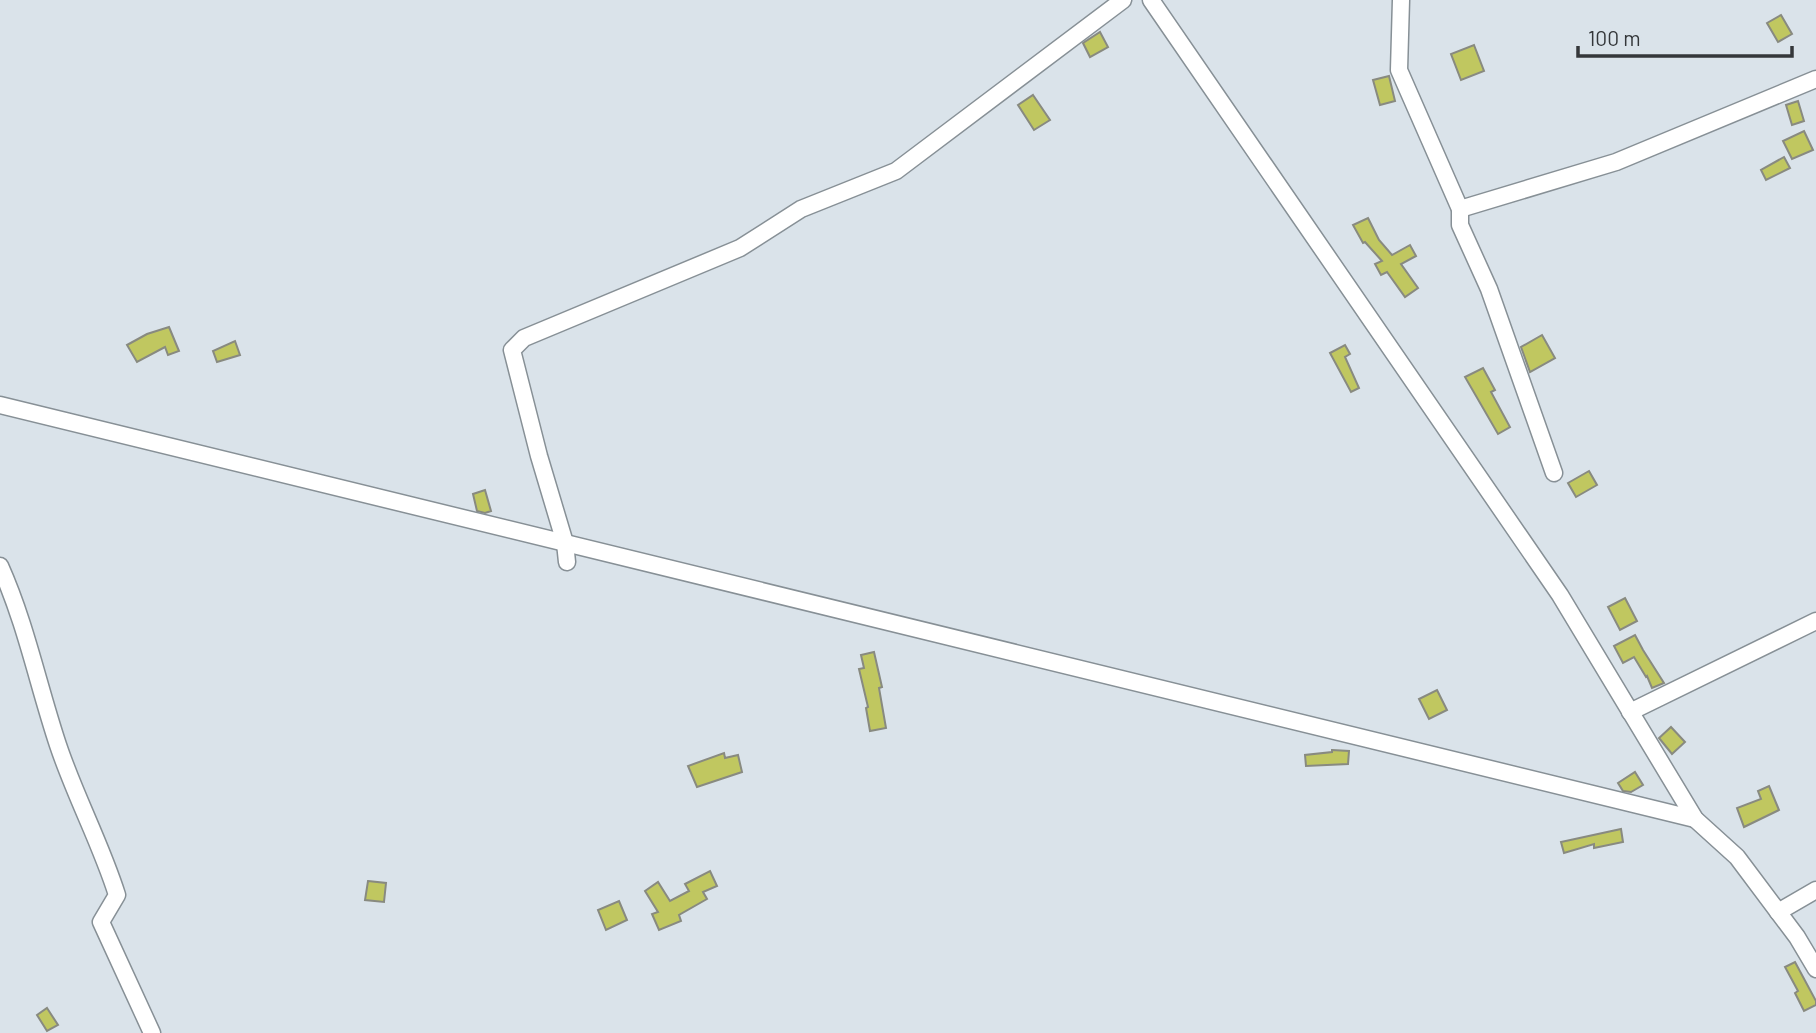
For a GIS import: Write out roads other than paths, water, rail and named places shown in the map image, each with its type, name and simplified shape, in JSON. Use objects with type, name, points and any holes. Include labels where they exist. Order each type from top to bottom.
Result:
[{"type":"street","points":[[567,562],[565,544],[512,350],[524,338],[740,248],[802,209],[896,171],[1123,0]]},
{"type":"street","points":[[1152,0],[1560,595],[1695,819],[1737,857],[1797,937],[1816,969]]},
{"type":"street","points":[[1401,0],[1399,70],[1460,209],[1460,225],[1489,289],[1554,474]]},
{"type":"street","points":[[1460,209],[1616,162],[1816,79]]},
{"type":"street","points":[[0,405],[1695,819]]},
{"type":"street","points":[[0,566],[17,603],[59,747],[117,895],[101,922],[152,1033]]},
{"type":"street","points":[[1630,712],[1816,621]]},
{"type":"street","points":[[1778,912],[1816,890]]}]
